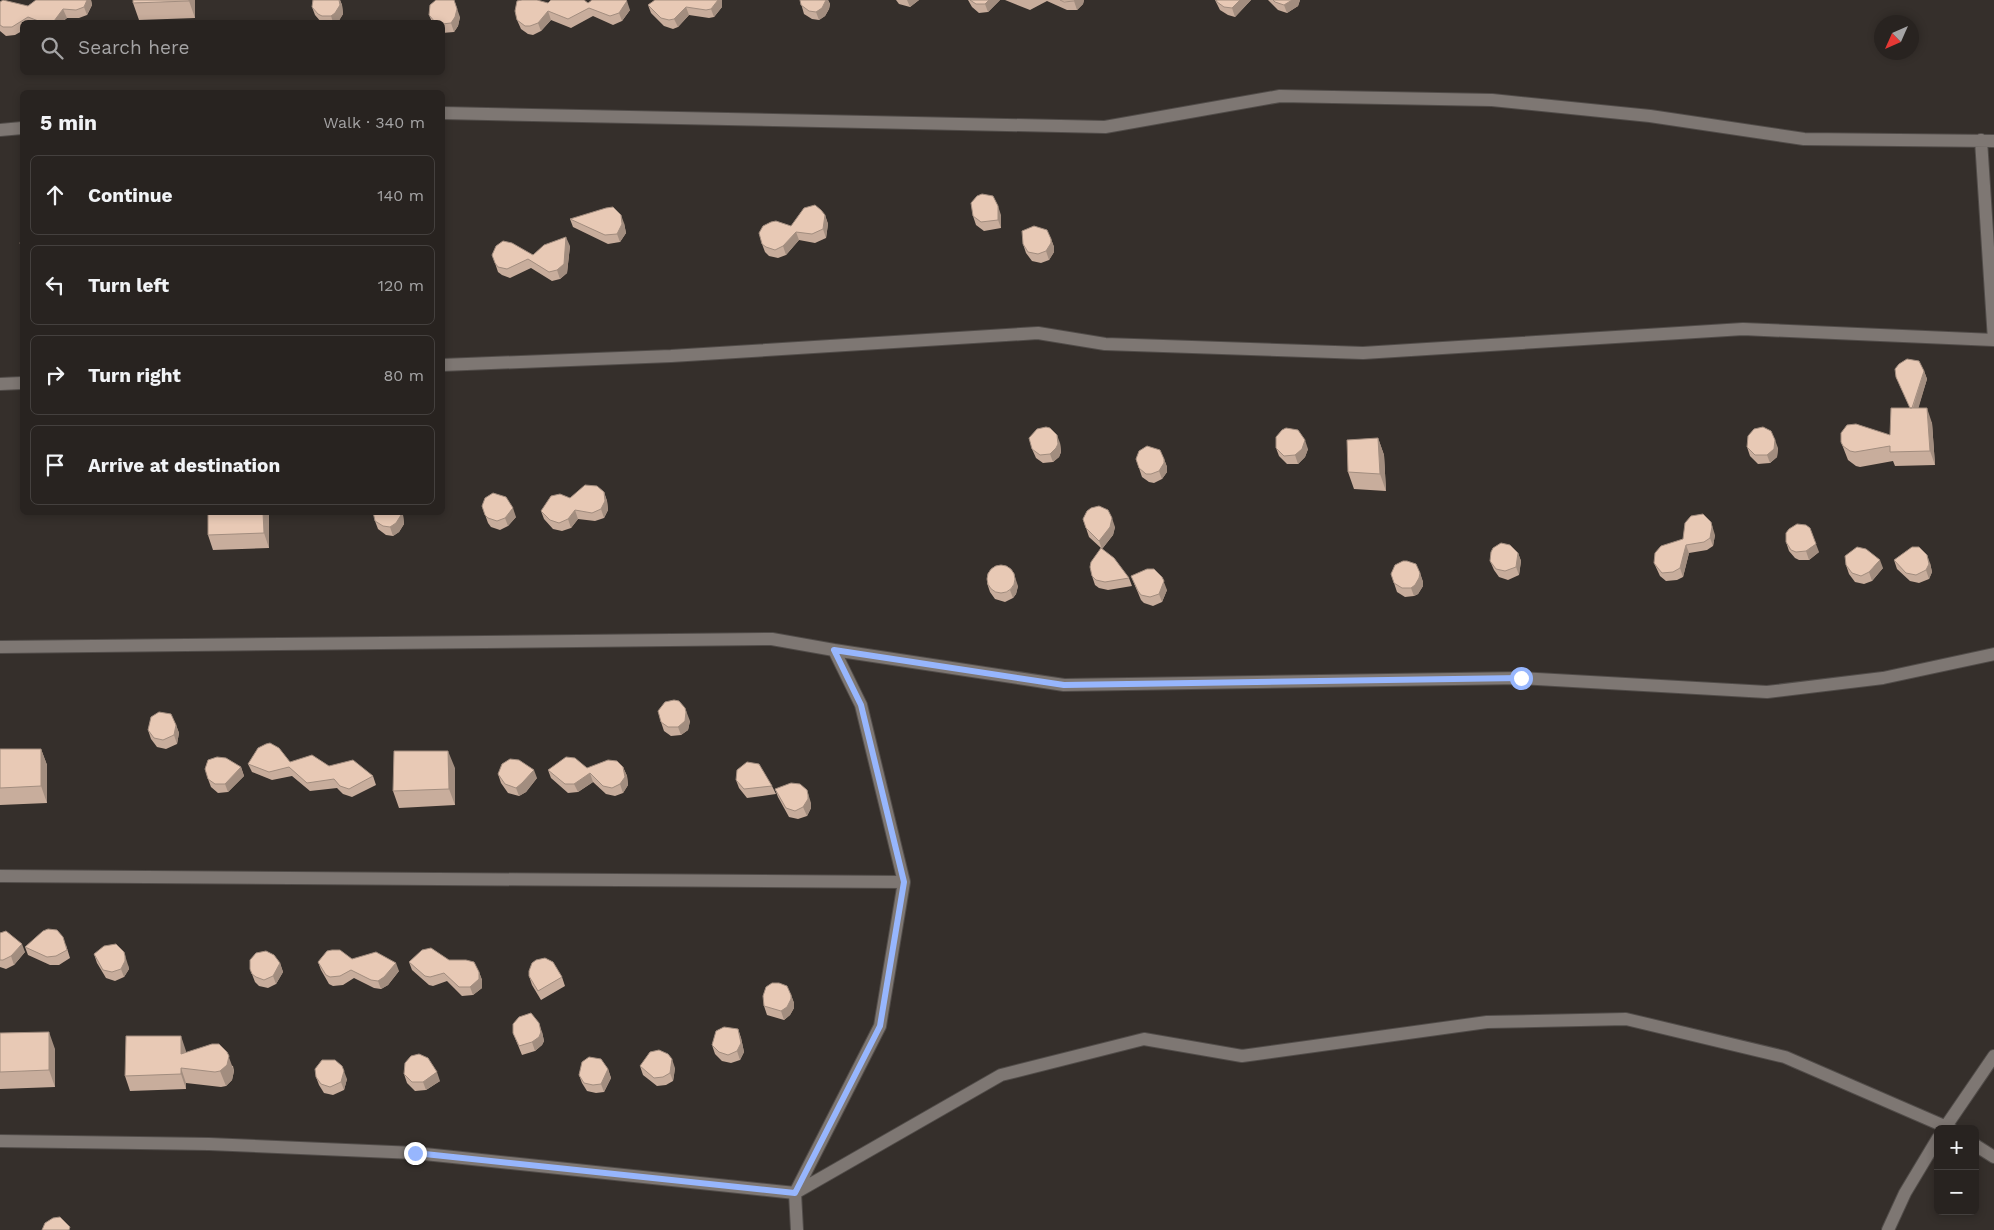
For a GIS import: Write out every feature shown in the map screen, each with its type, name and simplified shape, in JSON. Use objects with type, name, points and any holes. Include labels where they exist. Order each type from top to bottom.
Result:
[{"type":"street","points":[[445,113],[1105,127],[1280,96],[1492,100],[1650,116],[1804,140],[1994,141]]},
{"type":"street","points":[[0,130],[20,128]]},
{"type":"street","points":[[445,365],[671,356],[1038,332],[1105,344],[1363,353],[1743,329],[1994,340],[1980,140]]},
{"type":"street","points":[[0,384],[20,383]]},
{"type":"street","points":[[0,647],[772,639],[1064,685],[1521,678],[1768,692],[1883,678],[1994,654]]},
{"type":"street","points":[[797,1230],[795,1193],[880,1026],[904,882],[861,705],[834,650]]},
{"type":"street","points":[[0,876],[904,882]]},
{"type":"street","points":[[0,1141],[209,1144],[415,1153],[795,1193],[1002,1075],[1144,1039],[1242,1056],[1487,1022],[1626,1020],[1785,1057],[1940,1125]]},
{"type":"street","points":[[1949,1125],[1994,1056]]},
{"type":"street","points":[[1888,1230],[1905,1193],[1934,1145]]},
{"type":"street","points":[[1979,1148],[1994,1158]]},
{"type":"building","points":[[3,0],[28,6],[36,0],[87,0],[84,7],[76,10],[63,9],[55,20],[36,20],[28,17],[20,20],[20,22],[12,27],[0,25],[0,2]]},
{"type":"building","points":[[133,0],[189,0],[189,1],[133,3]]},
{"type":"building","points":[[313,0],[339,0],[340,5],[331,16],[322,16],[312,7]]},
{"type":"building","points":[[436,0],[454,0],[457,9],[455,17],[451,23],[445,24],[445,20],[433,20],[429,15],[430,5]]},
{"type":"building","points":[[537,0],[548,3],[551,0],[584,0],[588,3],[592,0],[627,1],[619,13],[610,16],[589,8],[568,19],[548,11],[538,23],[525,26],[517,20],[515,11],[517,1]]},
{"type":"building","points":[[655,0],[718,0],[711,9],[686,7],[674,19],[669,20],[661,18],[648,5]]},
{"type":"building","points":[[800,0],[826,0],[822,8],[816,12],[809,11],[801,5]]},
{"type":"building","points":[[970,0],[989,0],[985,4],[976,4]]},
{"type":"building","points":[[1060,0],[1075,0],[1064,2]]},
{"type":"building","points":[[1216,0],[1240,0],[1232,8],[1224,7]]},
{"type":"building","points":[[1273,0],[1292,0],[1284,5]]},
{"type":"building","points":[[982,194],[993,196],[998,206],[998,220],[981,222],[973,216],[971,203],[977,196]]},
{"type":"building","points":[[815,205],[825,215],[823,229],[812,234],[796,232],[783,246],[775,250],[762,244],[759,233],[763,226],[776,221],[791,226],[804,208]]},
{"type":"building","points":[[613,207],[621,215],[622,224],[617,234],[605,235],[570,219],[606,208]]},
{"type":"building","points":[[1034,226],[1047,230],[1051,239],[1051,243],[1046,251],[1038,254],[1028,252],[1023,244],[1022,231]]},
{"type":"building","points":[[566,237],[564,264],[557,270],[549,272],[528,259],[507,269],[498,267],[492,255],[496,246],[503,241],[512,243],[533,255],[544,245]]},
{"type":"building","points":[[1907,359],[1919,361],[1924,371],[1912,408],[1910,408],[1896,377],[1895,369]]},
{"type":"building","points":[[1891,408],[1927,408],[1930,451],[1890,452],[1890,446],[1855,452],[1843,446],[1841,433],[1847,425],[1856,424],[1890,435]]},
{"type":"building","points":[[1763,427],[1771,431],[1775,440],[1774,449],[1767,455],[1755,455],[1747,447],[1748,436],[1754,429]]},
{"type":"building","points":[[1050,428],[1057,435],[1058,444],[1050,454],[1040,455],[1032,449],[1029,438],[1037,429]]},
{"type":"building","points":[[1286,428],[1298,430],[1305,440],[1302,449],[1295,455],[1284,456],[1276,448],[1276,437]]},
{"type":"building","points":[[1378,438],[1380,474],[1348,472],[1347,440]]},
{"type":"building","points":[[1147,446],[1160,450],[1164,459],[1164,463],[1159,471],[1151,474],[1146,474],[1139,468],[1136,459],[1139,451]]},
{"type":"building","points":[[585,485],[597,486],[604,492],[605,501],[601,509],[592,513],[575,510],[568,519],[559,523],[550,520],[541,511],[551,496],[560,494],[570,498]]},
{"type":"building","points":[[493,493],[506,497],[513,508],[505,518],[497,521],[485,515],[482,506],[485,498]]},
{"type":"building","points":[[1099,506],[1108,510],[1112,518],[1110,527],[1099,541],[1086,528],[1083,519],[1087,511]]},
{"type":"building","points":[[1703,514],[1711,522],[1710,538],[1704,542],[1686,545],[1680,568],[1673,572],[1662,573],[1654,563],[1655,553],[1661,546],[1683,539],[1685,523],[1691,516]]},
{"type":"building","points":[[208,515],[263,515],[264,533],[208,535]]},
{"type":"building","points":[[374,515],[401,515],[396,523],[390,527],[383,526],[375,521]]},
{"type":"building","points":[[1797,524],[1806,525],[1810,528],[1816,544],[1806,551],[1796,552],[1791,550],[1786,542],[1786,533]]},
{"type":"building","points":[[1501,543],[1510,545],[1518,553],[1516,567],[1505,571],[1496,569],[1490,561],[1493,548]]},
{"type":"building","points":[[1857,547],[1866,549],[1880,560],[1869,572],[1861,576],[1852,573],[1846,565],[1845,556]]},
{"type":"building","points":[[1912,547],[1919,547],[1927,555],[1929,564],[1926,570],[1916,575],[1906,573],[1894,560]]},
{"type":"building","points":[[1101,548],[1114,558],[1129,578],[1105,582],[1096,580],[1092,576],[1091,562]]},
{"type":"building","points":[[1403,561],[1416,564],[1420,573],[1415,585],[1411,588],[1402,588],[1394,583],[1391,574],[1395,565]]},
{"type":"building","points":[[1001,565],[1011,569],[1015,579],[1011,589],[1001,593],[991,589],[987,579],[991,569]]},
{"type":"building","points":[[1147,569],[1154,569],[1164,581],[1159,594],[1150,597],[1141,595],[1131,576]]},
{"type":"building","points":[[679,701],[685,708],[685,721],[678,727],[668,727],[661,722],[658,711],[665,702]]},
{"type":"building","points":[[159,712],[171,714],[176,725],[174,735],[163,740],[154,738],[148,730],[151,717]]},
{"type":"building","points":[[270,743],[279,748],[290,762],[312,755],[329,766],[353,760],[373,776],[349,789],[340,786],[334,779],[307,783],[289,767],[269,772],[248,764],[258,748]]},
{"type":"building","points":[[0,749],[41,749],[41,786],[0,788]]},
{"type":"building","points":[[394,751],[448,751],[449,789],[393,791]]},
{"type":"building","points":[[217,757],[226,758],[241,767],[225,784],[215,784],[208,779],[205,769],[208,760]]},
{"type":"building","points":[[566,757],[575,758],[587,768],[608,760],[617,761],[623,767],[625,777],[620,784],[612,788],[603,786],[590,773],[574,784],[565,784],[548,770]]},
{"type":"building","points":[[510,759],[519,760],[534,770],[516,788],[505,784],[498,774],[502,764]]},
{"type":"building","points":[[747,762],[759,764],[772,786],[744,789],[736,780],[737,770]]},
{"type":"building","points":[[791,783],[800,784],[807,790],[808,795],[808,799],[803,807],[795,811],[786,808],[775,789]]},
{"type":"building","points":[[48,929],[57,930],[63,937],[67,950],[56,956],[47,957],[25,947],[43,931]]},
{"type":"building","points":[[6,931],[22,944],[11,956],[0,960],[0,933]]},
{"type":"building","points":[[116,944],[124,952],[125,956],[121,969],[112,972],[103,970],[94,954],[104,946]]},
{"type":"building","points":[[431,948],[449,960],[474,962],[479,972],[479,979],[470,987],[459,987],[444,973],[430,977],[425,976],[409,962],[422,950]]},
{"type":"building","points":[[340,950],[352,959],[376,952],[396,963],[378,981],[371,980],[351,970],[340,976],[330,977],[326,975],[318,962],[327,951]]},
{"type":"building","points":[[266,951],[274,955],[280,963],[273,976],[264,980],[252,974],[250,960],[256,953]]},
{"type":"building","points":[[545,958],[553,962],[562,977],[538,991],[529,976],[529,971],[532,963]]},
{"type":"building","points":[[772,983],[787,986],[791,995],[787,1007],[781,1011],[764,1006],[763,996],[766,987]]},
{"type":"building","points":[[531,1013],[539,1023],[541,1032],[539,1037],[532,1042],[519,1046],[513,1033],[513,1024],[519,1017]]},
{"type":"building","points":[[724,1027],[738,1029],[741,1043],[737,1051],[728,1055],[719,1052],[712,1045],[716,1031]]},
{"type":"building","points":[[49,1032],[49,1070],[0,1072],[0,1033]]},
{"type":"building","points":[[126,1036],[181,1036],[181,1054],[212,1044],[219,1044],[229,1056],[227,1065],[220,1071],[215,1072],[181,1068],[181,1074],[125,1076]]},
{"type":"building","points":[[659,1050],[668,1054],[672,1059],[670,1073],[663,1077],[654,1078],[640,1066],[650,1052]]},
{"type":"building","points":[[419,1054],[428,1058],[437,1072],[423,1082],[412,1082],[404,1074],[405,1063],[411,1056]]},
{"type":"building","points":[[589,1057],[601,1059],[608,1069],[601,1084],[584,1083],[579,1075],[582,1062]]},
{"type":"building","points":[[322,1060],[335,1060],[342,1066],[344,1071],[341,1082],[330,1087],[321,1084],[316,1077],[315,1069]]},
{"type":"building","points":[[60,1217],[70,1227],[69,1230],[42,1230],[45,1223],[53,1218]]},
{"type":"route","points":[[415,1153],[795,1193],[880,1026],[904,882],[861,705],[834,650],[1064,685],[1521,678]]}]
